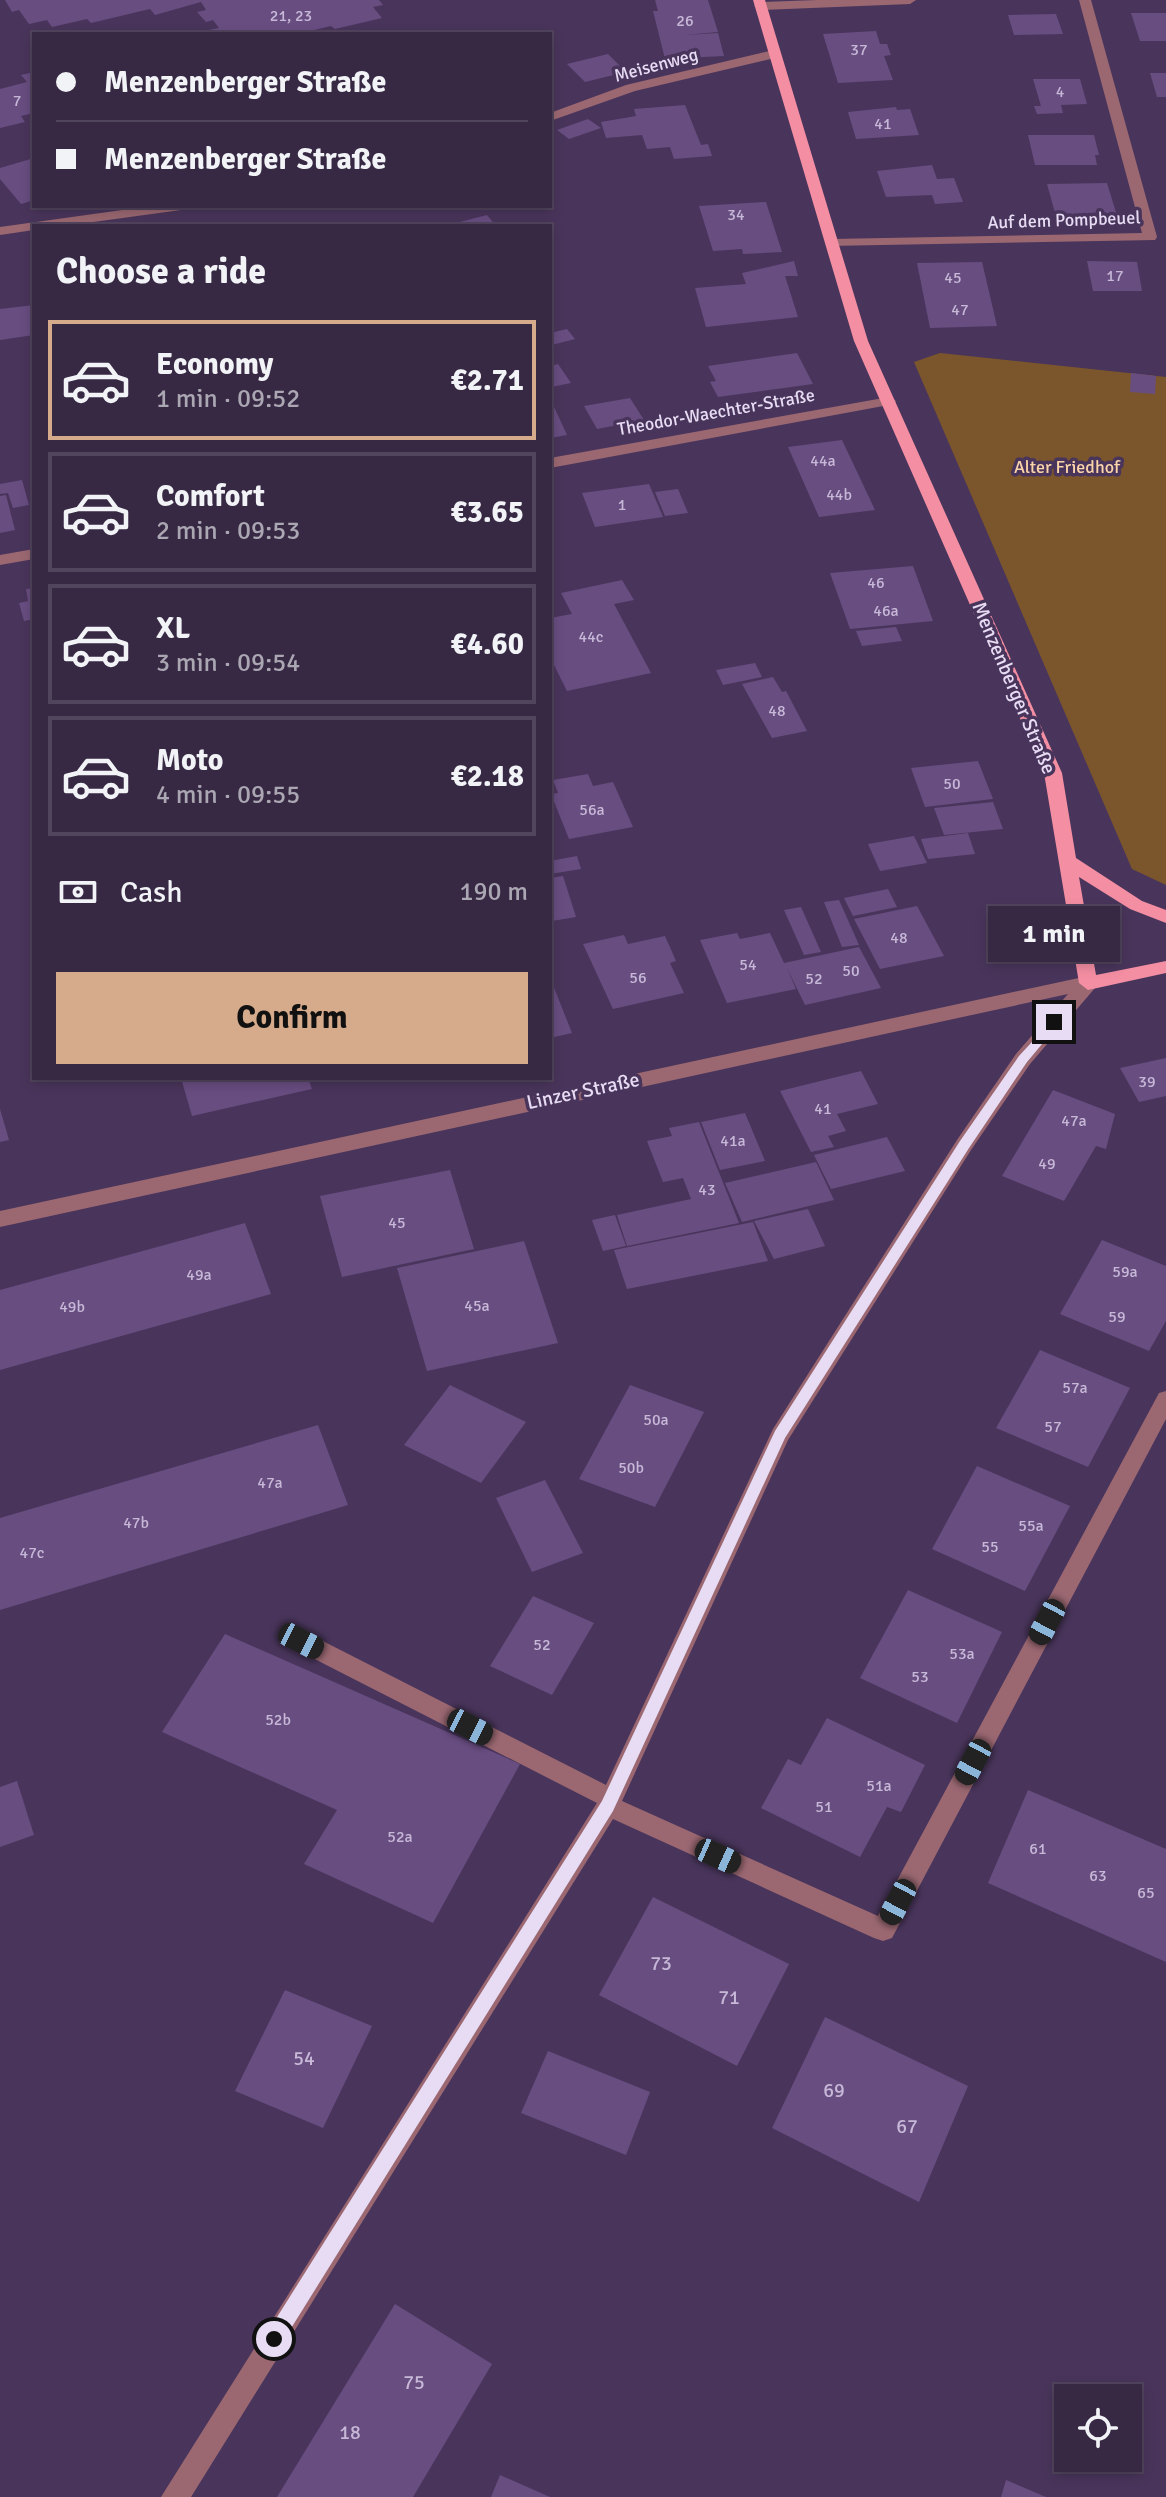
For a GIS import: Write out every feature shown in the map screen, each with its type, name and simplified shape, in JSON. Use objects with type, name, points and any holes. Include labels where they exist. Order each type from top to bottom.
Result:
[{"type":"main road","name":"Menzenberger Straße","points":[[760,3],[861,341],[1053,773],[1088,983]]},
{"type":"main road","points":[[1068,861],[1136,905],[1166,917]]},
{"type":"main road","name":"Linzer Straße","points":[[1088,983],[1166,967]]},
{"type":"street","points":[[760,3],[910,0]]},
{"type":"street","name":"Auf dem Pompbeuel","points":[[832,243],[1150,237],[1085,0]]},
{"type":"street","name":"Meisenweg","points":[[552,116],[631,88],[774,54]]},
{"type":"street","points":[[49,224],[166,208]]},
{"type":"street","points":[[0,231],[32,226]]},
{"type":"street","name":"Theodor-Waechter-Straße","points":[[552,463],[889,401]]},
{"type":"street","points":[[0,560],[32,554]]},
{"type":"street","points":[[175,2497],[610,1802],[780,1435],[964,1145],[1023,1059],[1088,983]]},
{"type":"street","name":"Linzer Straße","points":[[0,1219],[1088,983]]},
{"type":"street","points":[[301,1641],[610,1802],[883,1930],[1166,1399]]},
{"type":"green space","name":"Alter Friedhof","points":[[940,353],[1166,377],[1166,885],[1132,869],[914,362]]},
{"type":"building","points":[[5,0],[379,0],[383,5],[373,7],[382,18],[306,32],[211,32],[209,30],[219,28],[213,20],[206,22],[197,12],[206,10],[201,2],[155,15],[150,9],[91,23],[87,19],[52,27],[47,20],[29,24],[19,10],[12,12]]},
{"type":"building","points":[[655,0],[708,0],[718,32],[684,35],[718,33],[724,56],[665,59],[653,11],[658,11]]},
{"type":"building","points":[[1131,13],[1166,13],[1166,41],[1140,41]]},
{"type":"building","points":[[1056,14],[1063,34],[1014,35],[1008,15]]},
{"type":"building","points":[[876,31],[880,44],[887,44],[891,55],[884,56],[893,80],[838,83],[823,34]]},
{"type":"building","points":[[608,54],[626,72],[585,82],[567,64]]},
{"type":"building","points":[[32,72],[32,113],[21,116],[25,122],[0,128],[0,89],[27,82],[21,75]]},
{"type":"building","points":[[1150,73],[1166,73],[1166,97],[1157,97]]},
{"type":"building","points":[[1033,79],[1080,79],[1087,104],[1061,105],[1063,113],[1037,114],[1034,106],[1041,106]]},
{"type":"building","points":[[685,105],[701,145],[708,144],[712,156],[674,159],[670,147],[647,149],[642,135],[606,138],[601,122],[636,116],[634,109]]},
{"type":"building","points":[[896,107],[897,110],[910,109],[919,135],[856,139],[848,112]]},
{"type":"building","points":[[588,119],[601,128],[569,139],[557,130]]},
{"type":"building","points":[[1028,135],[1094,135],[1099,155],[1095,155],[1097,165],[1035,165]]},
{"type":"building","points":[[32,159],[32,201],[21,204],[0,179],[0,168]]},
{"type":"building","points":[[932,165],[937,179],[954,178],[963,202],[935,204],[932,195],[886,197],[877,171]]},
{"type":"building","points":[[1107,183],[1118,219],[1057,220],[1047,184]]},
{"type":"building","points":[[766,202],[782,252],[743,254],[742,249],[713,251],[699,206]]},
{"type":"building","points":[[487,215],[494,224],[452,224]]},
{"type":"building","points":[[794,261],[798,276],[785,276],[798,317],[706,327],[695,288],[746,284],[742,273]]},
{"type":"building","points":[[1087,261],[1137,262],[1142,291],[1093,291]]},
{"type":"building","points":[[982,262],[997,326],[930,328],[917,263]]},
{"type":"building","points":[[32,305],[32,335],[0,340],[0,309]]},
{"type":"building","points":[[567,329],[575,339],[552,345],[552,333]]},
{"type":"building","points":[[797,353],[813,384],[718,397],[710,382],[716,381],[708,366]]},
{"type":"building","points":[[558,364],[571,383],[552,387],[552,366]]},
{"type":"building","points":[[1131,373],[1156,376],[1155,394],[1130,392]]},
{"type":"building","points":[[630,398],[644,420],[597,429],[584,406]]},
{"type":"building","points":[[552,402],[567,435],[552,438]]},
{"type":"building","points":[[842,440],[875,510],[819,517],[788,447]]},
{"type":"building","points":[[22,480],[29,505],[13,508],[8,493],[0,494],[0,484]]},
{"type":"building","points":[[649,484],[663,517],[595,527],[582,493]]},
{"type":"building","points":[[678,489],[688,513],[665,516],[655,492]]},
{"type":"building","points":[[6,495],[15,530],[0,533],[0,496]]},
{"type":"building","points":[[913,566],[933,621],[850,629],[830,573]]},
{"type":"building","points":[[622,580],[634,600],[614,604],[651,673],[567,691],[552,661],[552,618],[572,614],[561,593]]},
{"type":"building","points":[[32,588],[32,619],[24,621],[19,603],[28,601],[26,589]]},
{"type":"building","points":[[896,627],[902,641],[862,646],[856,631]]},
{"type":"building","points":[[755,663],[762,677],[723,685],[716,670]]},
{"type":"building","points":[[773,677],[782,692],[786,691],[807,731],[772,738],[742,684]]},
{"type":"building","points":[[978,761],[993,799],[925,807],[911,768]]},
{"type":"building","points":[[588,774],[593,786],[613,782],[633,827],[569,839],[552,796],[558,793],[553,780]]},
{"type":"building","points":[[993,802],[1003,829],[944,835],[934,808]]},
{"type":"building","points":[[968,833],[975,854],[928,859],[921,839]]},
{"type":"building","points":[[914,836],[927,863],[880,871],[868,844]]},
{"type":"building","points":[[577,856],[581,869],[552,874],[552,861]]},
{"type":"building","points":[[563,876],[576,917],[552,921],[552,878]]},
{"type":"building","points":[[888,889],[897,907],[853,916],[844,898]]},
{"type":"building","points":[[839,900],[859,945],[842,947],[824,902]]},
{"type":"building","points":[[917,906],[944,956],[880,969],[854,919]]},
{"type":"building","points":[[801,907],[821,952],[804,955],[784,910]]},
{"type":"building","points":[[737,933],[740,939],[770,933],[784,963],[859,947],[881,988],[805,1005],[787,968],[796,989],[727,1003],[700,940]]},
{"type":"building","points":[[624,935],[628,944],[665,936],[676,961],[670,963],[684,993],[613,1009],[583,944]]},
{"type":"building","points":[[552,985],[553,985],[572,1033],[552,1038]]},
{"type":"building","points":[[1166,1058],[1166,1096],[1139,1102],[1120,1068]]},
{"type":"building","points":[[861,1071],[878,1104],[837,1114],[846,1131],[828,1136],[834,1147],[811,1152],[780,1091]]},
{"type":"building","points":[[182,1080],[309,1080],[312,1089],[192,1116]]},
{"type":"building","points":[[1053,1090],[1115,1114],[1106,1149],[1096,1146],[1064,1201],[1002,1176]]},
{"type":"building","points":[[0,1109],[9,1140],[0,1142]]},
{"type":"building","points":[[745,1113],[765,1161],[720,1170],[701,1122]]},
{"type":"building","points":[[699,1122],[739,1223],[627,1246],[617,1215],[691,1199],[683,1178],[663,1182],[647,1141],[672,1136],[669,1128]]},
{"type":"building","points":[[887,1137],[905,1171],[831,1189],[814,1155]]},
{"type":"building","points":[[816,1162],[834,1200],[742,1222],[725,1183]]},
{"type":"building","points":[[450,1170],[474,1249],[342,1277],[320,1196]]},
{"type":"building","points":[[808,1209],[825,1246],[774,1259],[754,1221]]},
{"type":"building","points":[[615,1215],[626,1246],[603,1251],[592,1220]]},
{"type":"building","points":[[753,1222],[768,1261],[627,1289],[614,1250]]},
{"type":"building","points":[[245,1223],[271,1294],[0,1370],[0,1290]]},
{"type":"building","points":[[1102,1240],[1166,1266],[1166,1321],[1149,1351],[1060,1314]]},
{"type":"building","points":[[524,1241],[558,1343],[427,1371],[397,1268]]},
{"type":"building","points":[[1040,1350],[1130,1388],[1088,1467],[996,1428]]},
{"type":"building","points":[[450,1385],[526,1422],[481,1483],[404,1445]]},
{"type":"building","points":[[630,1385],[704,1412],[655,1507],[579,1479]]},
{"type":"building","points":[[318,1425],[348,1505],[0,1610],[0,1518]]},
{"type":"building","points":[[977,1466],[1070,1506],[1025,1591],[932,1549]]},
{"type":"building","points":[[545,1480],[583,1553],[532,1572],[496,1498]]},
{"type":"building","points":[[908,1590],[1002,1632],[957,1723],[860,1678]]},
{"type":"building","points":[[533,1596],[594,1623],[552,1695],[490,1666]]},
{"type":"building","points":[[225,1634],[520,1764],[433,1923],[304,1864],[337,1810],[162,1732]]},
{"type":"building","points":[[827,1718],[925,1765],[901,1812],[887,1807],[860,1857],[761,1808],[788,1759],[801,1765]]},
{"type":"building","points":[[17,1781],[34,1835],[0,1847],[0,1787]]},
{"type":"building","points":[[1028,1790],[1166,1849],[1166,1962],[988,1883]]},
{"type":"building","points":[[653,1897],[789,1964],[737,2066],[599,1995]]},
{"type":"building","points":[[285,1990],[372,2026],[323,2128],[235,2091]]},
{"type":"building","points":[[825,2017],[968,2086],[919,2202],[772,2128]]},
{"type":"building","points":[[548,2051],[650,2092],[626,2155],[521,2113]]},
{"type":"building","points":[[395,2304],[492,2364],[413,2497],[277,2497]]},
{"type":"building","points":[[500,2475],[550,2497],[491,2497]]},
{"type":"building","points":[[1006,2480],[1046,2497],[1001,2497]]},
{"type":"route","points":[[274,2339],[608,1806],[780,1435],[964,1145],[1023,1059],[1054,1022]]}]
